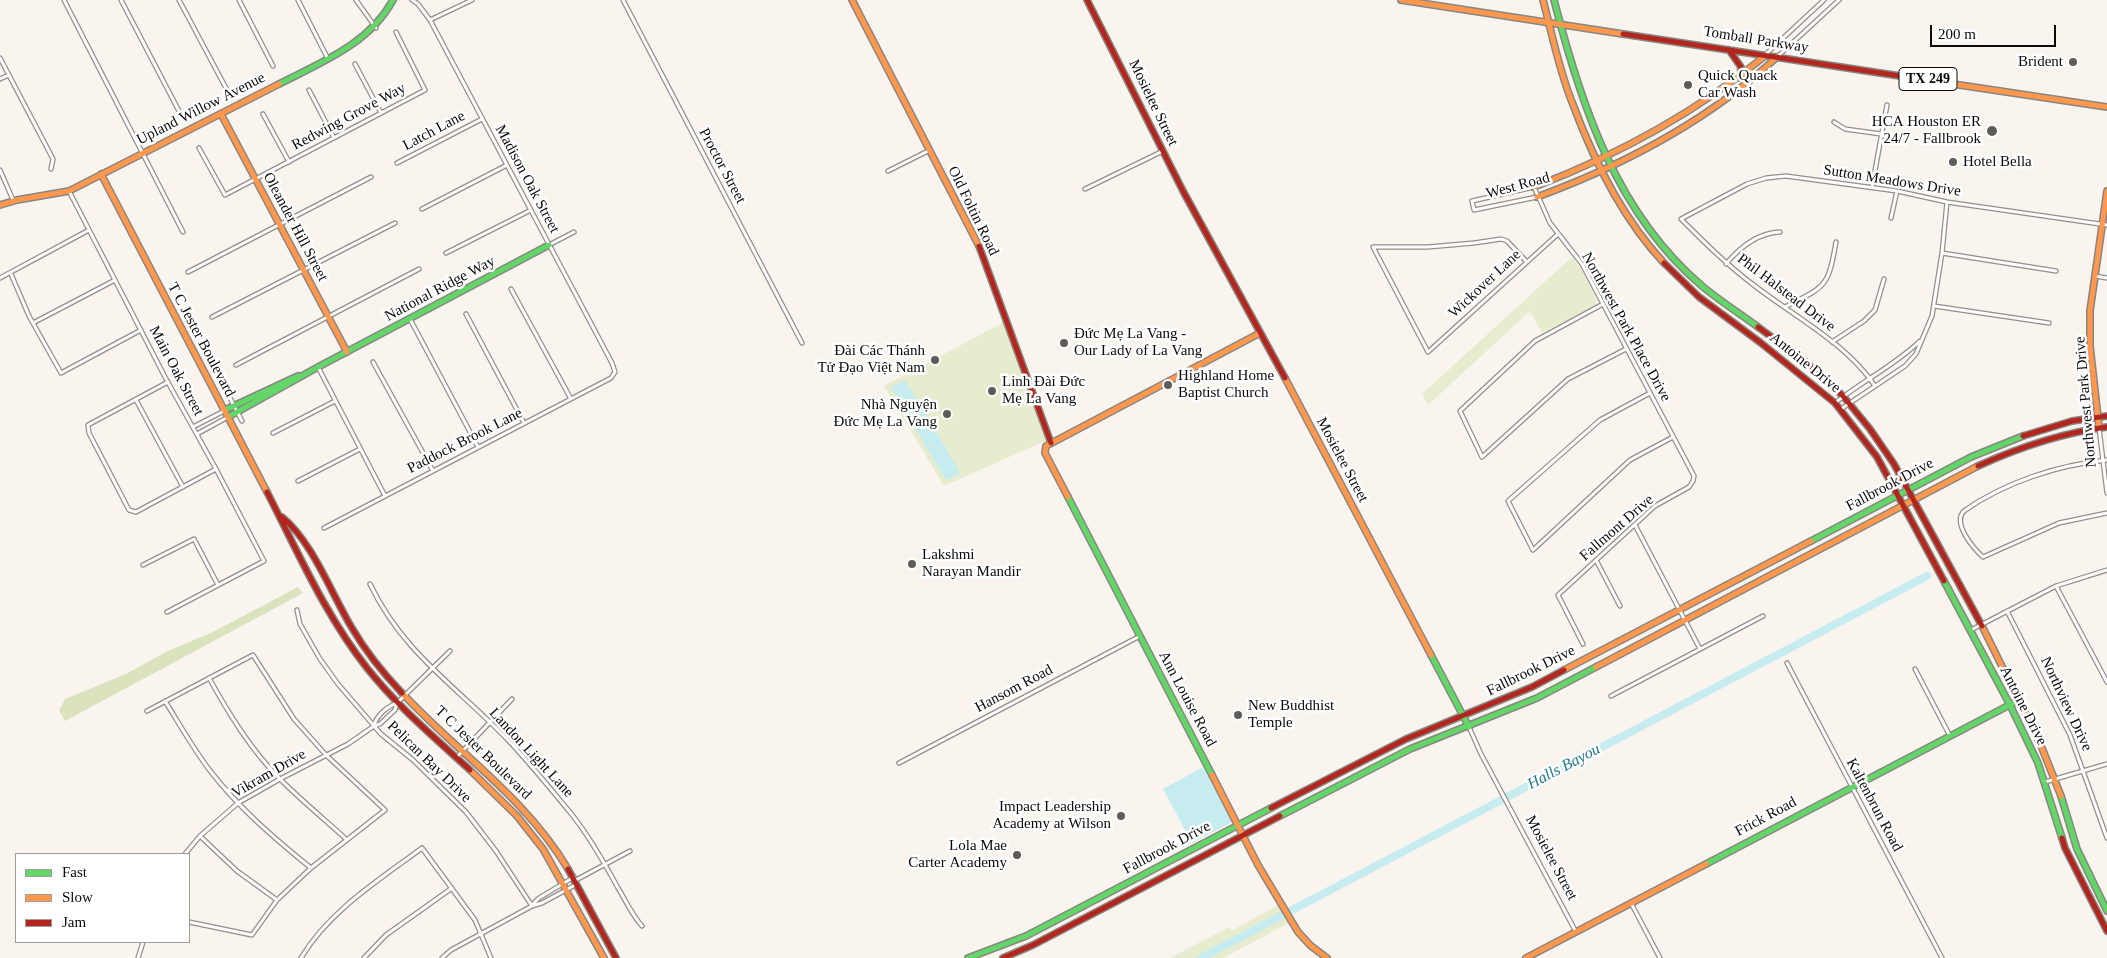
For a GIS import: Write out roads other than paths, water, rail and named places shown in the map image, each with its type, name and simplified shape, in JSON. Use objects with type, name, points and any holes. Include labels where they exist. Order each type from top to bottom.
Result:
[{"type":"street","points":[[64,0],[184,232]]},
{"type":"street","points":[[121,0],[180,113]]},
{"type":"street","points":[[180,0],[227,90]]},
{"type":"street","points":[[239,0],[273,66]]},
{"type":"street","points":[[298,0],[328,58]]},
{"type":"street","points":[[356,0],[376,28]]},
{"type":"street","name":"Upland Willow Avenue","points":[[0,205],[12,200],[25,200],[69,192],[221,114],[357,43],[376,28],[393,0]]},
{"type":"street","name":"Madison Oak Street","points":[[412,0],[418,4],[430,20],[612,363],[614,372]]},
{"type":"street","points":[[430,20],[472,0]]},
{"type":"street","name":"Proctor Street","points":[[623,0],[802,343]]},
{"type":"street","name":"Old Foltin Road","points":[[852,0],[978,244],[1051,443]]},
{"type":"street","name":"Mosielee Street","points":[[1087,0],[1145,111],[1163,151],[1464,716],[1510,809],[1576,932]]},
{"type":"street","name":"Tomball Parkway","points":[[1401,0],[2107,107]]},
{"type":"street","name":"Antoine Drive","points":[[1543,0],[1571,101],[1596,161],[1621,206],[1662,261],[1699,296],[1835,403],[1877,457],[2010,704],[2038,763],[2065,848],[2107,932]]},
{"type":"street","name":"Antoine Drive","points":[[1554,0],[1580,96],[1610,165],[1638,213],[1670,254],[1702,286],[1807,362],[1850,403],[1884,447],[1980,625],[2018,700],[2056,780],[2077,849],[2107,909]]},
{"type":"street","name":"West Road","points":[[1824,0],[1740,78],[1681,118],[1596,161],[1534,187],[1472,201],[1474,210],[1537,197],[1561,188],[1601,170],[1686,126],[1730,98],[1840,0]]},
{"type":"street","name":"Redwing Grove Way","points":[[199,148],[225,195],[425,90],[396,32]]},
{"type":"street","points":[[1728,50],[1742,67],[1740,78]]},
{"type":"street","points":[[0,58],[53,159],[51,169]]},
{"type":"street","points":[[355,64],[381,113]]},
{"type":"street","points":[[0,80],[9,75]]},
{"type":"street","points":[[309,90],[334,138]]},
{"type":"street","points":[[1571,101],[1580,96]]},
{"type":"street","points":[[1872,187],[1887,105]]},
{"type":"street","name":"Oleander Hill Street","points":[[221,114],[347,352]]},
{"type":"street","points":[[263,114],[288,162]]},
{"type":"street","points":[[1681,118],[1686,126]]},
{"type":"street","name":"Latch Lane","points":[[397,163],[482,119]]},
{"type":"street","points":[[1834,122],[1845,128],[1881,134]]},
{"type":"street","points":[[888,171],[930,150]]},
{"type":"street","points":[[1085,189],[1163,151]]},
{"type":"street","points":[[422,209],[507,165]]},
{"type":"street","points":[[0,170],[12,200]]},
{"type":"street","name":"T C Jester Boulevard","points":[[101,174],[281,516],[332,618],[358,658],[398,703],[517,817],[565,882],[604,958]]},
{"type":"street","points":[[188,272],[371,176]]},
{"type":"street","name":"Sutton Meadows Drive","points":[[1681,219],[1747,184],[1766,178],[1786,176],[1872,187],[1947,202],[2104,225]]},
{"type":"street","name":"Northwest Park Place Drive","points":[[1534,187],[1544,213],[1558,234],[1576,255],[1603,304],[1690,468],[1694,476],[1693,481]]},
{"type":"street","points":[[1891,218],[1897,191]]},
{"type":"street","name":"Northwest Park Drive","points":[[2107,191],[2104,225],[2094,276],[2090,311],[2090,346],[2097,417],[2105,460],[2107,492]]},
{"type":"street","name":"Main Oak Street","points":[[69,192],[264,561],[218,585]]},
{"type":"street","points":[[1841,409],[1905,366],[1916,354],[1932,316],[1942,253],[1947,202]]},
{"type":"street","points":[[446,253],[531,210]]},
{"type":"street","name":"Phil Halstead Drive","points":[[1681,219],[1726,264],[1832,342],[1875,386]]},
{"type":"street","points":[[212,318],[395,223]]},
{"type":"street","points":[[0,278],[11,274],[89,230]]},
{"type":"street","name":"National Ridge Way","points":[[197,434],[318,367],[574,232]]},
{"type":"street","points":[[1726,264],[1745,245],[1769,233],[1780,232]]},
{"type":"street","name":"Wickover Lane","points":[[1526,261],[1508,241],[1501,239],[1428,247],[1373,247],[1428,352],[1526,261],[1558,234]]},
{"type":"street","points":[[1785,307],[1825,284],[1831,272],[1836,242]]},
{"type":"street","points":[[1942,253],[2056,271]]},
{"type":"street","points":[[1662,261],[1670,254]]},
{"type":"street","points":[[236,365],[419,269]]},
{"type":"street","points":[[11,274],[33,323],[61,373],[141,330]]},
{"type":"street","points":[[2094,276],[2107,278]]},
{"type":"street","points":[[1832,342],[1864,321],[1876,310],[1884,279]]},
{"type":"street","points":[[33,323],[115,280]]},
{"type":"street","points":[[512,289],[571,399]]},
{"type":"street","points":[[1603,304],[1534,342],[1460,411],[1482,457],[1568,380],[1626,348]]},
{"type":"street","points":[[1934,306],[2049,322]]},
{"type":"street","points":[[466,314],[524,423]]},
{"type":"street","points":[[410,319],[478,447]]},
{"type":"street","points":[[1051,443],[1260,333]]},
{"type":"street","points":[[1760,343],[1767,334]]},
{"type":"street","points":[[1835,403],[1892,364],[1920,341]]},
{"type":"street","points":[[373,362],[433,471]]},
{"type":"street","points":[[318,367],[385,496]]},
{"type":"street","name":"National Ridge Way","points":[[193,426],[318,367]]},
{"type":"street","name":"Paddock Brook Lane","points":[[324,528],[611,378],[614,372]]},
{"type":"street","points":[[168,382],[91,423],[88,429],[132,512],[216,469]]},
{"type":"street","points":[[1650,393],[1600,420],[1508,501],[1534,550],[1630,460],[1673,437]]},
{"type":"street","name":"T C Jester Boulevard","points":[[230,398],[242,422]]},
{"type":"street","points":[[136,400],[183,487]]},
{"type":"street","points":[[273,434],[336,401]]},
{"type":"street","name":"Fallbrook Drive","points":[[968,958],[1006,945],[1397,743],[1532,687],[1971,457],[2026,433],[2058,424],[2107,416]]},
{"type":"street","name":"Fallbrook Drive","points":[[1002,958],[1087,916],[1375,766],[1410,749],[1537,698],[1975,467],[2028,444],[2099,427],[2107,427]]},
{"type":"street","name":"Ann Louise Road","points":[[1051,443],[1046,446],[1045,454],[1258,865],[1293,925],[1307,942],[1327,958]]},
{"type":"street","points":[[298,481],[360,449]]},
{"type":"street","points":[[2105,460],[2040,474],[1982,500],[1961,513],[1960,523],[1973,548],[1983,557],[2059,523],[2107,513]]},
{"type":"street","name":"Fallmont Drive","points":[[1583,644],[1558,595],[1655,506],[1688,487],[1693,481]]},
{"type":"street","name":"T C Jester Boulevard","points":[[281,516],[290,522],[323,574],[349,624],[369,655],[405,696],[463,750],[539,826],[576,880],[616,958]]},
{"type":"street","points":[[1635,525],[1700,649]]},
{"type":"street","points":[[143,565],[194,539],[218,585],[167,612]]},
{"type":"street","points":[[1801,546],[1806,556]]},
{"type":"street","points":[[1596,560],[1620,606]]},
{"type":"street","points":[[1971,630],[2056,586],[2107,570]]},
{"type":"street","points":[[312,579],[323,574]]},
{"type":"street","name":"Landon Light Lane","points":[[370,584],[399,632],[432,670],[490,722],[571,813],[605,864],[634,917],[642,926]]},
{"type":"street","points":[[2056,586],[2107,682]]},
{"type":"street","name":"Pelican Bay Drive","points":[[297,610],[300,624],[320,659],[385,739],[413,760],[466,812],[496,850],[532,906]]},
{"type":"street","name":"Northview Drive","points":[[2007,611],[2059,712],[2084,772],[2107,838]]},
{"type":"street","points":[[1611,696],[1763,616]]},
{"type":"street","name":"Hansom Road","points":[[899,763],[1140,636]]},
{"type":"street","name":"Vikram Drive","points":[[186,853],[200,836],[238,804],[280,779],[348,744],[380,724],[395,710],[398,703],[450,651]]},
{"type":"street","points":[[147,711],[252,655],[294,719],[326,755],[385,810],[311,868],[277,900],[252,935],[190,922]]},
{"type":"street","name":"Kaltenbrun Road","points":[[1787,663],[1942,958]]},
{"type":"street","points":[[1915,669],[1950,736]]},
{"type":"street","points":[[209,678],[234,720],[280,779],[346,839]]},
{"type":"street","points":[[456,758],[512,699]]},
{"type":"street","name":"Frick Road","points":[[1526,958],[2018,700]]},
{"type":"street","points":[[166,701],[211,772],[238,804],[311,868]]},
{"type":"street","name":"Vikram Drive","points":[[374,726],[376,720],[384,711],[398,703]]},
{"type":"street","points":[[2045,782],[2107,764]]},
{"type":"street","points":[[200,836],[237,871],[277,900]]},
{"type":"street","points":[[301,958],[308,946],[352,901],[422,848],[482,933],[491,958]]},
{"type":"street","points":[[532,906],[538,898],[565,882],[576,880],[630,851]]},
{"type":"street","points":[[442,958],[451,950],[482,933],[532,906],[542,904],[568,889],[576,880]]},
{"type":"street","points":[[364,958],[386,935],[452,888]]},
{"type":"street","points":[[1631,903],[1660,958]]},
{"type":"street","points":[[1083,906],[1087,916]]},
{"type":"street","points":[[2097,912],[2107,909]]},
{"type":"street","points":[[138,958],[143,943]]},
{"type":"street","points":[[1006,945],[1009,955]]},
{"type":"water","points":[[905,380],[959,470],[959,474],[947,480],[891,387]]},
{"type":"water","points":[[1203,767],[1232,822],[1192,843],[1163,789]]},
{"type":"waterway","name":"Halls Bayou","points":[[1201,958],[1927,576]]},
{"type":"place","name":"Brident","points":[[2073,62]]},
{"type":"place","name":"Quick Quack Car Wash","points":[[1688,85]]},
{"type":"place","name":"HCA Houston ER 24/7 - Fallbrook","points":[[1992,131]]},
{"type":"place","name":"Hotel Bella","points":[[1953,162]]},
{"type":"place","name":"Đức Mẹ La Vang - Our Lady of La Vang","points":[[1064,343]]},
{"type":"place","name":"Đài Các Thánh Tử Đạo Việt Nam","points":[[935,360]]},
{"type":"place","name":"Highland Home Baptist Church","points":[[1168,385]]},
{"type":"place","name":"Linh Đài Đức Mẹ La Vang","points":[[992,391]]},
{"type":"place","name":"Nhà Nguyện Đức Mẹ La Vang","points":[[947,414]]},
{"type":"place","name":"Lakshmi Narayan Mandir","points":[[912,564]]},
{"type":"place","name":"New Buddhist Temple","points":[[1238,715]]},
{"type":"place","name":"Impact Leadership Academy at Wilson","points":[[1121,816]]},
{"type":"place","name":"Lola Mae Carter Academy","points":[[1017,855]]}]
